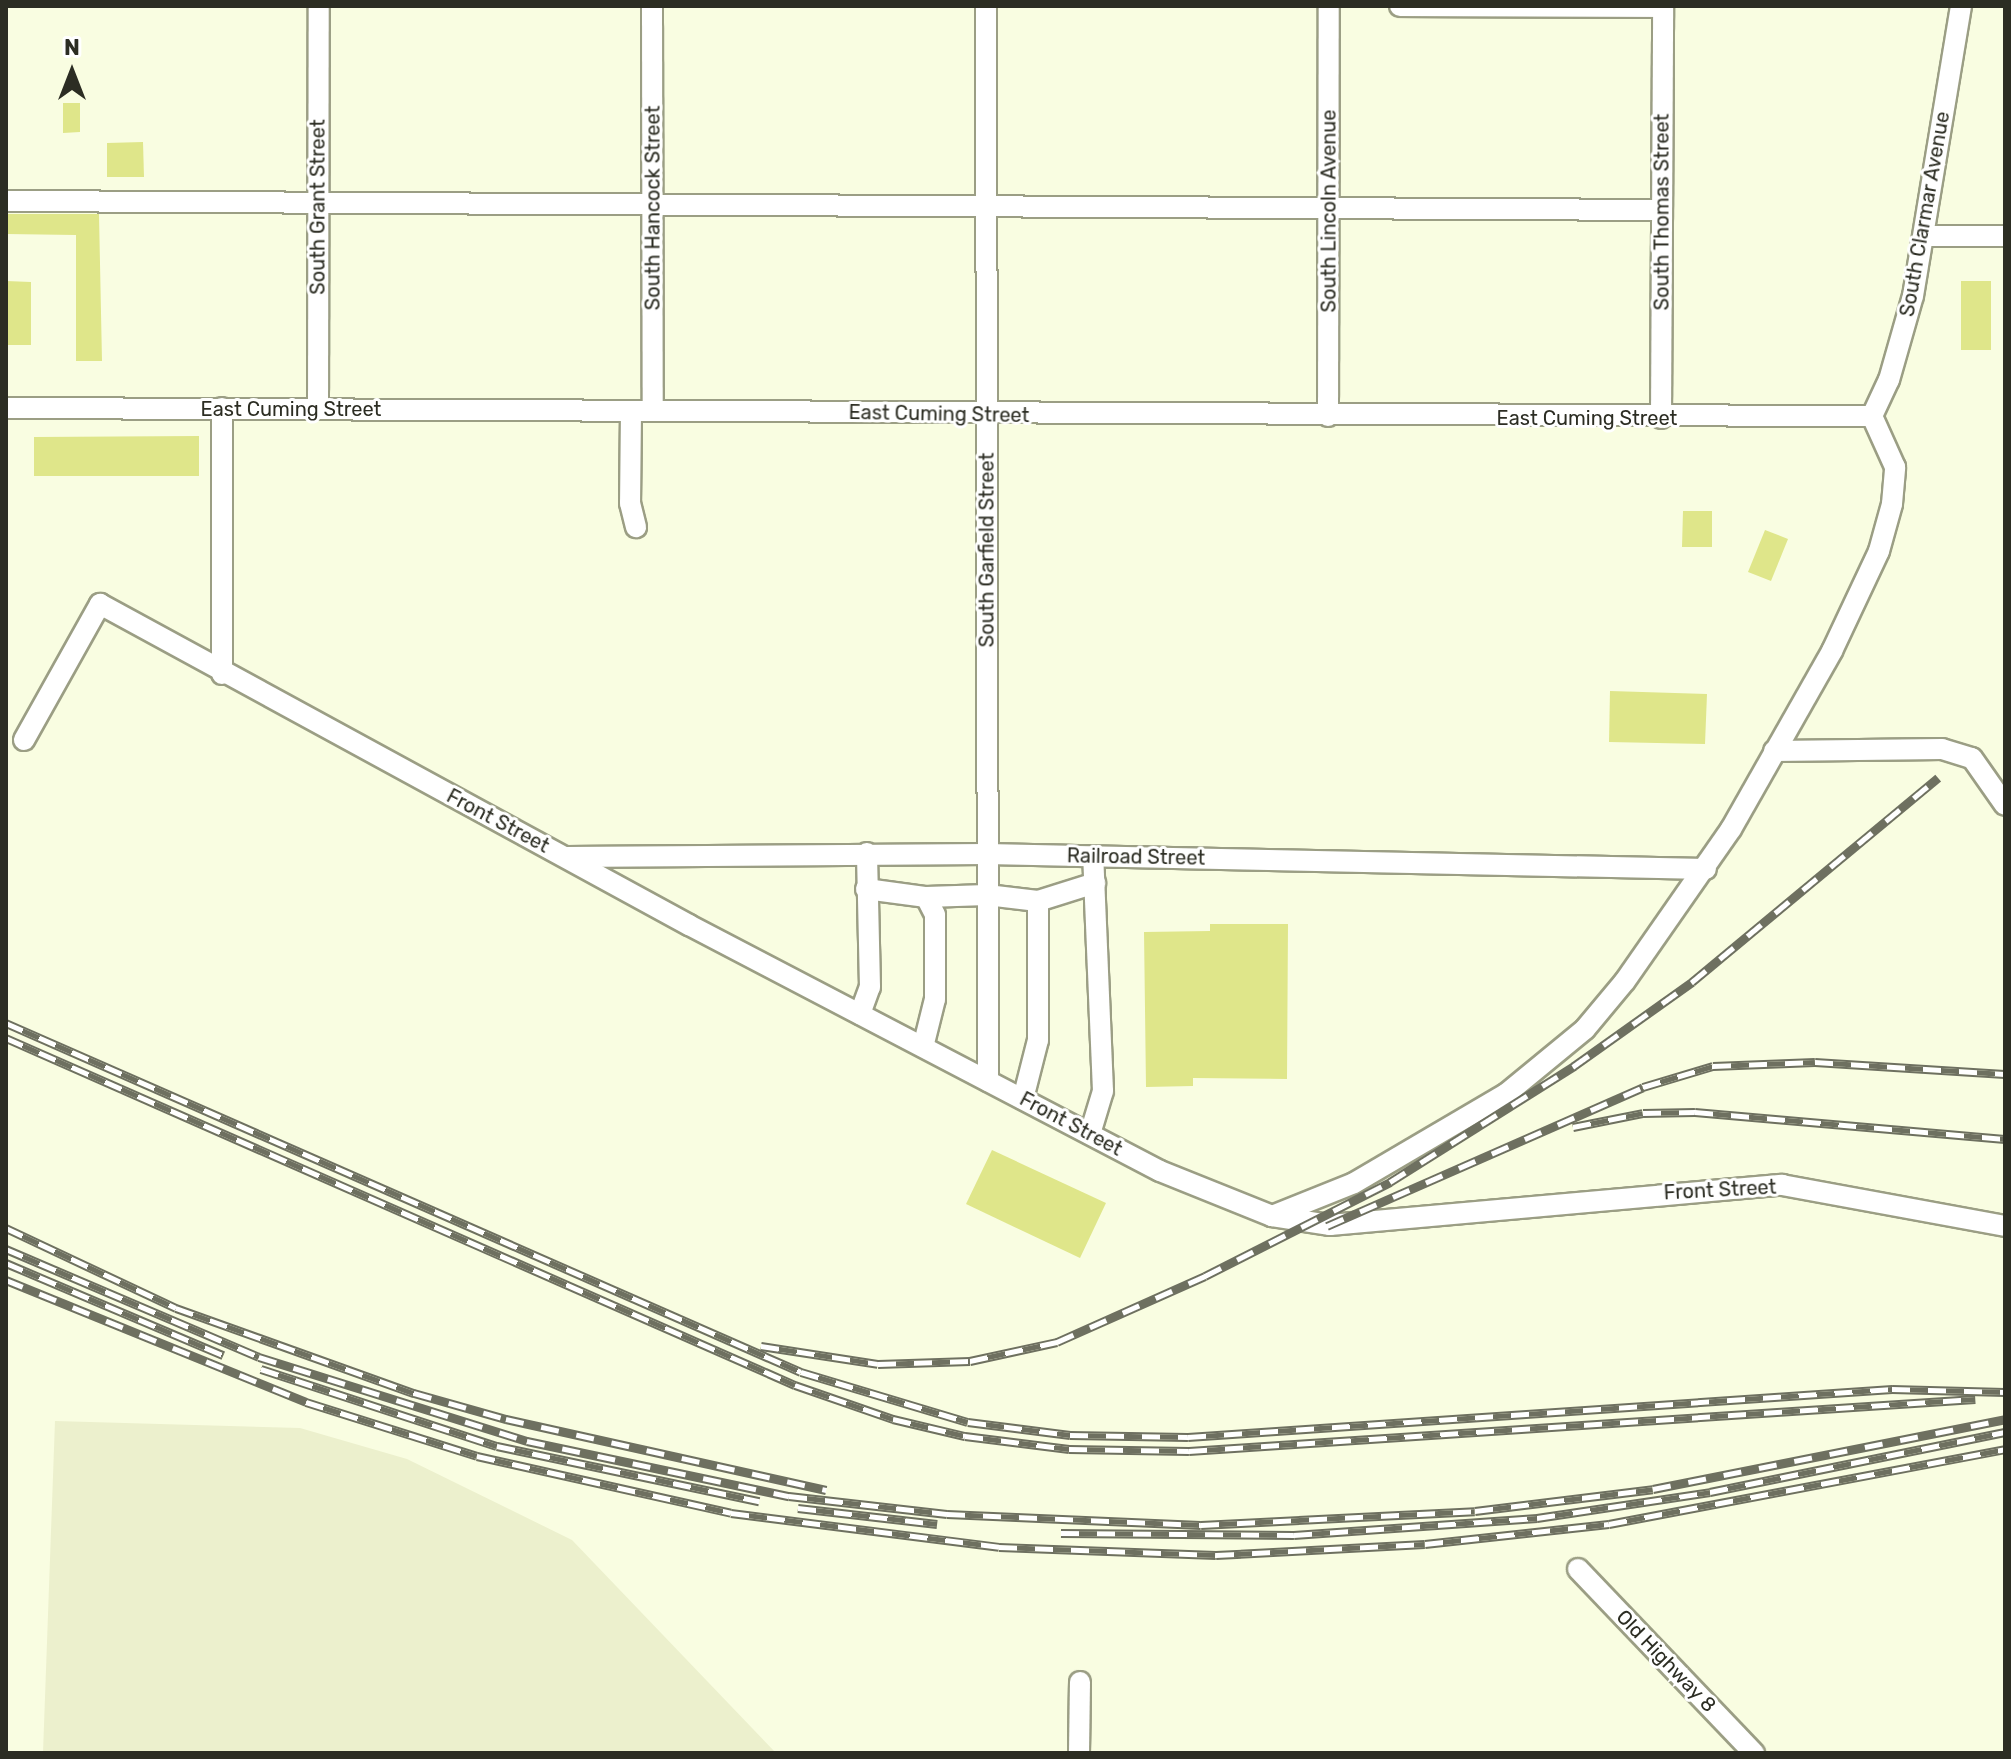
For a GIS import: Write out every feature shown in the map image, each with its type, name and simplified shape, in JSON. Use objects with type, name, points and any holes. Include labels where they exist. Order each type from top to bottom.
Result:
[{"type":"street","name":"South Grant Street","points":[[318,409],[319,6]]},
{"type":"street","name":"South Hancock Street","points":[[652,6],[653,411]]},
{"type":"street","name":"South Garfield Street","points":[[986,6],[988,1081]]},
{"type":"street","name":"South Lincoln Avenue","points":[[1328,416],[1329,6]]},
{"type":"street","points":[[1400,6],[1663,7]]},
{"type":"street","name":"South Clarmar Avenue","points":[[1872,416],[1901,341],[1924,236],[1961,6]]},
{"type":"street","name":"South Thomas Street","points":[[1661,418],[1663,7]]},
{"type":"street","points":[[6,201],[1329,211],[1662,210]]},
{"type":"street","points":[[1924,236],[2005,236]]},
{"type":"street","name":"East Cuming Street","points":[[6,408],[1661,418],[1872,416]]},
{"type":"street","points":[[222,408],[222,674]]},
{"type":"street","points":[[631,411],[630,503],[636,527]]},
{"type":"street","points":[[1272,1216],[1354,1183],[1548,1064],[1625,981],[1706,869],[1832,651],[1879,551],[1892,504],[1895,467],[1872,416]]},
{"type":"street","name":"Front Street","points":[[24,740],[100,604],[222,674],[988,1081],[1200,1189],[1272,1216],[1330,1225],[1782,1185],[2005,1226]]},
{"type":"street","points":[[1774,751],[1942,749],[1972,758],[2005,805]]},
{"type":"street","points":[[860,1014],[870,987],[867,853]]},
{"type":"street","name":"Railroad Street","points":[[567,857],[987,854],[1706,869]]},
{"type":"street","points":[[1090,1134],[1103,1091],[1093,856]]},
{"type":"street","points":[[866,889],[926,897],[987,895],[1038,901],[1095,883]]},
{"type":"street","points":[[923,1047],[935,999],[935,915],[926,897]]},
{"type":"street","points":[[1023,1099],[1038,1040],[1038,901]]},
{"type":"street","name":"Old Highway 8","points":[[1578,1569],[1754,1753]]},
{"type":"street","points":[[1079,1753],[1080,1682]]},
{"type":"shaded area","points":[[55,1421],[300,1428],[407,1459],[572,1540],[776,1753],[43,1753]]},
{"type":"building","points":[[63,103],[80,103],[80,132],[63,133]]},
{"type":"building","points":[[143,142],[144,177],[107,177],[107,143]]},
{"type":"building","points":[[6,214],[99,214],[102,361],[76,361],[76,235],[6,234]]},
{"type":"building","points":[[6,281],[31,282],[31,345],[6,345]]},
{"type":"building","points":[[1961,281],[1991,281],[1991,350],[1961,350]]},
{"type":"building","points":[[199,436],[199,476],[34,476],[34,437]]},
{"type":"building","points":[[1683,511],[1712,511],[1712,547],[1682,547]]},
{"type":"building","points":[[1765,530],[1788,539],[1771,581],[1748,572]]},
{"type":"building","points":[[1610,691],[1707,694],[1705,744],[1609,742]]},
{"type":"building","points":[[1210,924],[1288,924],[1287,1079],[1193,1078],[1193,1086],[1146,1087],[1144,932],[1210,931]]},
{"type":"building","points":[[992,1150],[1106,1203],[1080,1258],[966,1204]]},
{"type":"railway","points":[[761,1346],[878,1364],[970,1361],[1057,1342],[1205,1276],[1390,1182],[1574,1066],[1692,982],[1938,778]]},
{"type":"railway","points":[[6,1023],[801,1372],[968,1422],[1070,1435],[1188,1437],[1892,1389],[2005,1392]]},
{"type":"railway","points":[[6,1038],[795,1385],[893,1419],[965,1436],[1069,1449],[1189,1451],[1975,1399]]},
{"type":"railway","points":[[1327,1226],[1643,1087],[1713,1066],[1815,1062],[2005,1074]]},
{"type":"railway","points":[[1573,1127],[1643,1113],[1695,1112],[2005,1139]]},
{"type":"railway","points":[[6,1228],[176,1308],[414,1393],[506,1419],[826,1490]]},
{"type":"railway","points":[[6,1249],[259,1357],[527,1441],[789,1496],[947,1514],[1201,1525],[1475,1511],[1653,1489],[2005,1419]]},
{"type":"railway","points":[[6,1263],[223,1355]]},
{"type":"railway","points":[[6,1280],[306,1402],[477,1456],[731,1513],[999,1547],[1216,1555],[1425,1544],[1609,1524],[2005,1449]]},
{"type":"railway","points":[[261,1369],[497,1446],[759,1501]]},
{"type":"railway","points":[[1061,1533],[1294,1535],[1537,1518],[1710,1492],[2005,1432]]},
{"type":"railway","points":[[798,1508],[937,1524]]}]
